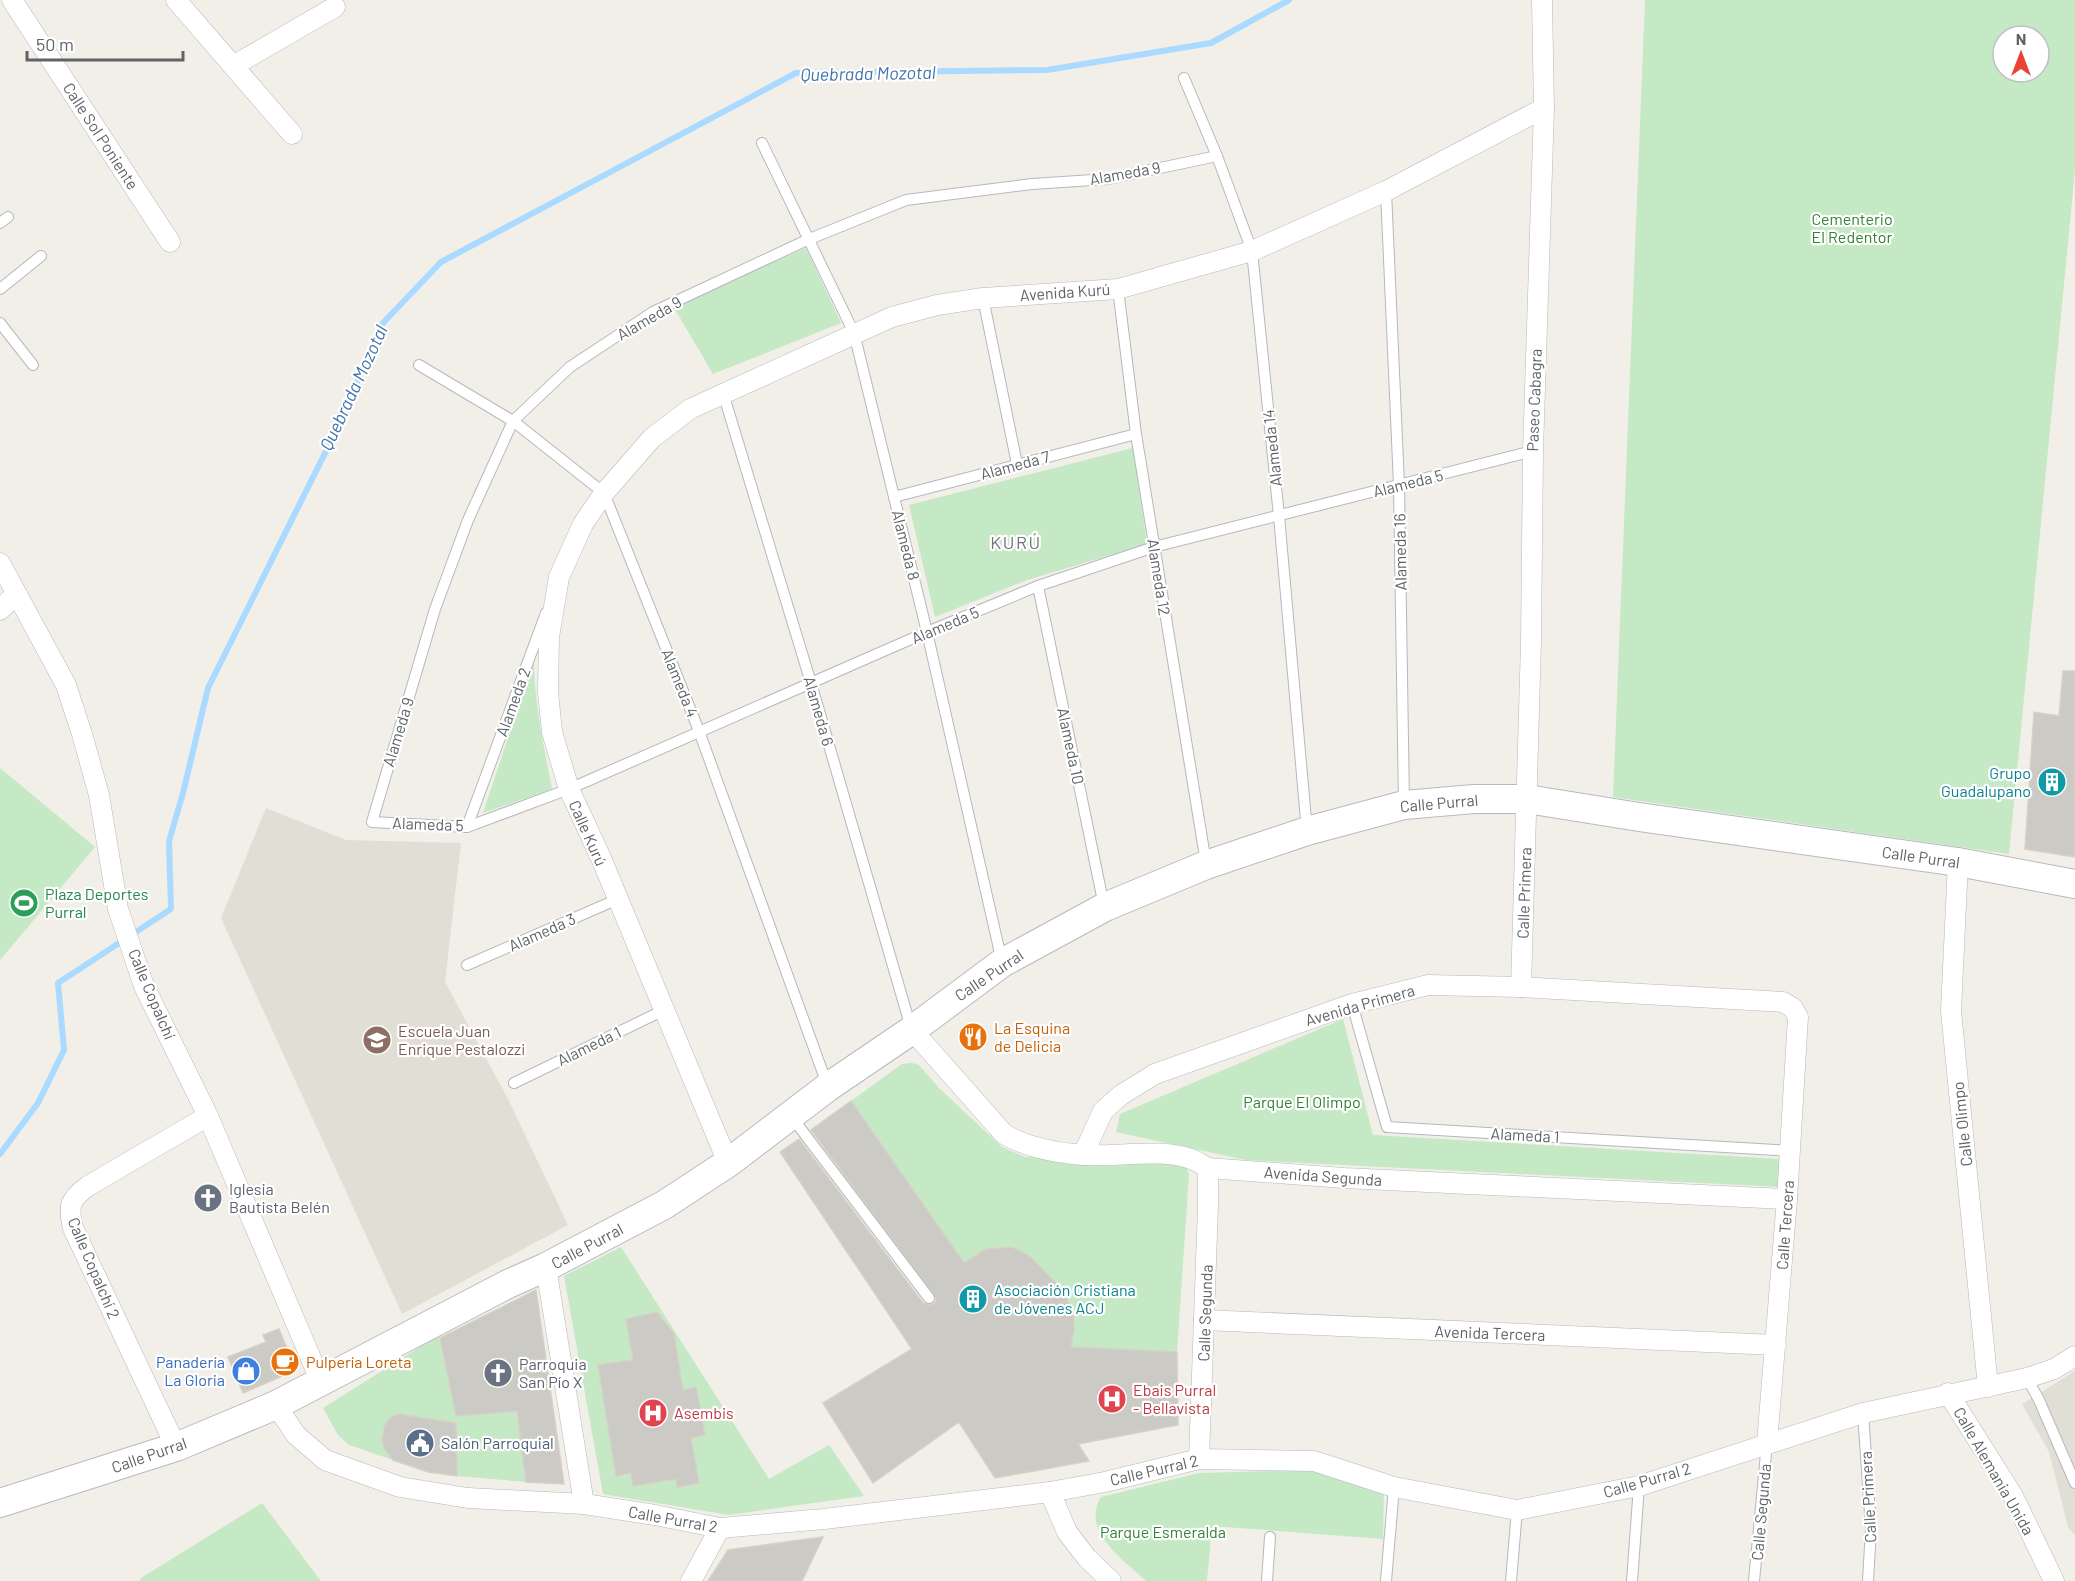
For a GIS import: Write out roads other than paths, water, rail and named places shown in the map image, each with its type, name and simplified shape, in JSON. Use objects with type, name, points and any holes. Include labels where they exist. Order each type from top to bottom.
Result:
[{"type":"street","name":"Calle Sol Poniente","points":[[12,0],[170,242]]},
{"type":"street","points":[[176,0],[292,134]]},
{"type":"street","name":"Paseo Cabagra","points":[[1527,799],[1533,451],[1544,108],[1542,0]]},
{"type":"street","points":[[233,66],[335,7]]},
{"type":"street","name":"Avenida Kurú","points":[[604,493],[652,438],[690,409],[892,317],[937,305],[983,298],[1118,289],[1252,251],[1386,191],[1544,108]]},
{"type":"street","name":"Calle Kurú","points":[[604,493],[583,524],[559,577],[549,637],[548,692],[552,732],[569,789],[618,899],[728,1163]]},
{"type":"street","name":"Calle Copalchí","points":[[0,563],[66,685],[99,795],[118,909],[144,986],[208,1116],[321,1383]]},
{"type":"street","points":[[0,610],[16,594]]},
{"type":"street","name":"Calle Purral","points":[[2,1498],[176,1447],[276,1405],[321,1383],[664,1205],[728,1163],[828,1087],[912,1030],[1002,963],[1105,907],[1206,865],[1307,831],[1404,805],[1474,799],[1527,799],[1662,821],[1959,862],[2075,884]]},
{"type":"street","name":"Calle Primera","points":[[1521,987],[1527,799]]},
{"type":"street","name":"Calle Olimpo","points":[[1959,862],[1951,1011],[1988,1387]]},
{"type":"street","name":"Avenida Primera","points":[[1083,1155],[1103,1111],[1121,1095],[1155,1074],[1352,1004],[1428,985],[1521,987],[1783,1002],[1793,1008]]},
{"type":"street","name":"Calle Tercera","points":[[1767,1443],[1791,1151],[1798,1017],[1793,1008]]},
{"type":"street","name":"Avenida Segunda","points":[[912,1030],[1004,1134],[1022,1144],[1083,1155],[1172,1155],[1192,1159],[1208,1168],[1344,1178],[1788,1199]]},
{"type":"street","name":"Calle Copalchí 2","points":[[176,1447],[73,1228],[69,1210],[75,1196],[88,1186],[208,1116]]},
{"type":"street","name":"Calle Segunda","points":[[1199,1459],[1208,1168]]},
{"type":"street","points":[[546,1267],[584,1504]]},
{"type":"street","name":"Avenida Tercera","points":[[1204,1320],[1776,1345]]},
{"type":"street","name":"Calle Purral 2","points":[[276,1405],[296,1435],[325,1460],[400,1487],[468,1498],[584,1504],[720,1528],[824,1519],[1050,1492],[1105,1482],[1199,1459],[1314,1461],[1394,1487],[1517,1510],[1639,1486],[1863,1413],[1948,1393],[2027,1378],[2054,1369],[2075,1356]]},
{"type":"street","name":"Calle Alemania Unida","points":[[1948,1393],[2013,1496],[2054,1581]]},
{"type":"street","points":[[1050,1492],[1066,1532],[1111,1581]]},
{"type":"street","points":[[691,1581],[720,1528]]},
{"type":"lane","name":"Alameda 14","points":[[1184,78],[1217,156],[1252,251],[1279,516],[1307,831]]},
{"type":"lane","name":"Alameda 8","points":[[762,143],[854,333],[927,632],[1002,963]]},
{"type":"lane","name":"Alameda 9","points":[[372,822],[435,609],[468,520],[513,421],[570,367],[653,312],[807,240],[906,200],[1032,184],[1108,179],[1217,156]]},
{"type":"lane","name":"Alameda 16","points":[[1386,191],[1399,485],[1404,805]]},
{"type":"lane","points":[[0,289],[41,256]]},
{"type":"lane","name":"Alameda 12","points":[[1118,289],[1136,434],[1206,865]]},
{"type":"lane","points":[[983,298],[1017,465]]},
{"type":"lane","points":[[0,323],[33,365]]},
{"type":"lane","name":"Alameda 4","points":[[419,365],[513,421],[604,493],[699,731],[828,1087]]},
{"type":"lane","name":"Alameda 6","points":[[723,393],[811,683],[912,1030]]},
{"type":"lane","name":"Alameda 7","points":[[894,497],[1136,434]]},
{"type":"lane","name":"Alameda 5","points":[[372,822],[467,827],[569,789],[927,632],[1038,586],[1154,547],[1533,451]]},
{"type":"lane","name":"Alameda 2","points":[[467,827],[559,577]]},
{"type":"lane","name":"Alameda 10","points":[[1038,586],[1105,907]]},
{"type":"lane","name":"Alameda 3","points":[[467,965],[618,899]]},
{"type":"lane","name":"Alameda 1","points":[[1352,1004],[1387,1127],[1791,1151]]},
{"type":"lane","name":"Alameda 1","points":[[513,1083],[664,1010]]},
{"type":"lane","points":[[791,1115],[929,1298]]},
{"type":"lane","points":[[2027,1378],[2075,1483]]},
{"type":"lane","name":"Calle Primera","points":[[1863,1413],[1871,1528],[1868,1581]]},
{"type":"lane","name":"Calle Segunda","points":[[1754,1581],[1767,1443]]},
{"type":"lane","points":[[1632,1581],[1639,1486]]},
{"type":"lane","points":[[1386,1581],[1394,1487]]},
{"type":"lane","points":[[1511,1581],[1517,1510]]},
{"type":"lane","points":[[1267,1581],[1270,1537]]},
{"type":"waterway","name":"Quebrada Mozotal","points":[[0,1154],[38,1103],[64,1050],[58,983],[171,909],[169,841],[208,688],[333,437],[383,323],[441,262],[796,73],[1047,70],[1211,43],[1289,0]]},
{"type":"place","name":"Grupo Guadalupano","points":[[2052,782]]},
{"type":"place","name":"Plaza Deportes Purral","points":[[24,903]]},
{"type":"place","name":"La Esquina de Delicia","points":[[973,1037]]},
{"type":"place","name":"Escuela Juan Enrique Pestalozzi","points":[[377,1040]]},
{"type":"place","name":"Iglesia Bautista Belén","points":[[208,1198]]},
{"type":"place","name":"Asociación Cristiana de Jóvenes ACJ","points":[[973,1299]]},
{"type":"place","name":"Pulpería Loreta","points":[[285,1362]]},
{"type":"place","name":"Panadería La Gloria","points":[[246,1371]]},
{"type":"place","name":"Parroquia San Pío X","points":[[498,1373]]},
{"type":"place","name":"Ebais Purral - Bellavista","points":[[1112,1399]]},
{"type":"place","name":"Asembis","points":[[653,1413]]},
{"type":"place","name":"Salón Parroquial","points":[[420,1443]]},
{"type":"district","name":"KURÚ","points":[[1016,543]]},
{"type":"park label","name":"Cementerio El Redentor","points":[[1852,228]]},
{"type":"park label","name":"Parque El Olimpo","points":[[1302,1102]]},
{"type":"park label","name":"Parque Esmeralda","points":[[1163,1532]]}]
